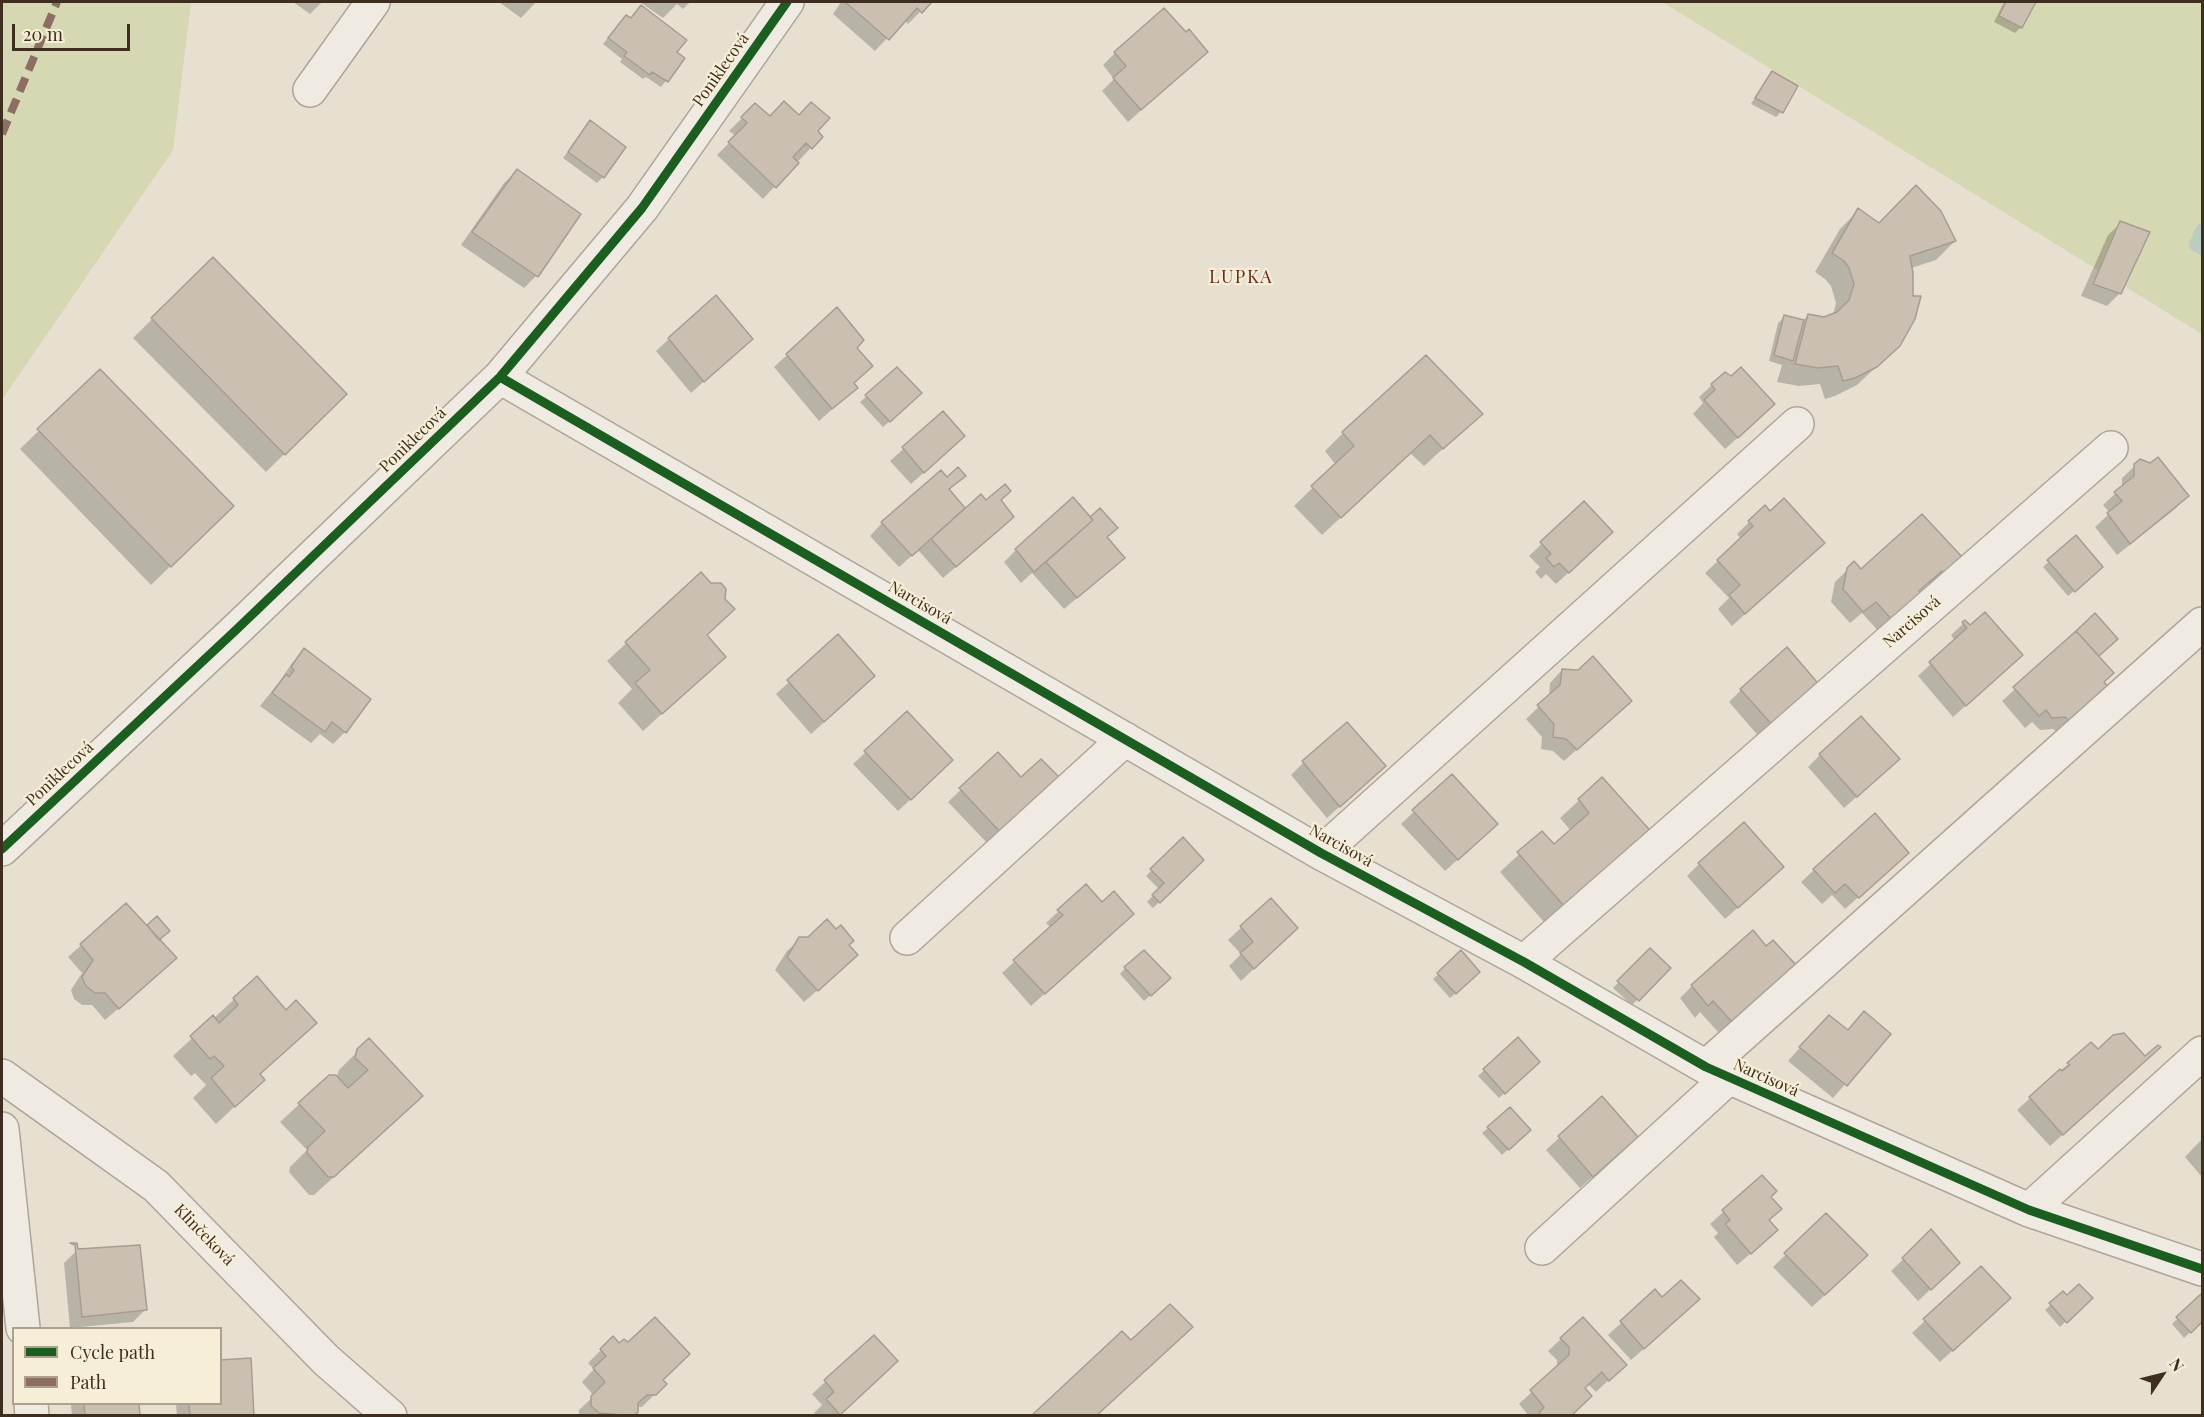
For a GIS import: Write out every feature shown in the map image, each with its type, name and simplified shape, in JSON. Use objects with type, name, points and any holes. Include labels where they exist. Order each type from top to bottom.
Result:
[{"type":"street","points":[[310,90],[373,2]]},
{"type":"street","name":"Poniklecová","points":[[2,849],[236,630],[500,377],[642,208],[787,2]]},
{"type":"street","name":"Narcisová","points":[[500,377],[1321,853],[1524,962],[1717,1072],[2029,1210],[2202,1269]]},
{"type":"street","name":"Narcisová","points":[[1321,853],[1797,424]]},
{"type":"street","name":"Narcisová","points":[[1524,962],[2111,448]]},
{"type":"street","name":"Narcisová","points":[[1542,1248],[1717,1072],[2202,624]]},
{"type":"street","points":[[907,938],[1125,739]]},
{"type":"street","points":[[2029,1210],[2202,1053]]},
{"type":"street","name":"Klinčeková","points":[[2,1076],[156,1186],[326,1360],[390,1416]]},
{"type":"street","points":[[2,1129],[23,1327]]},
{"type":"green space","points":[[2,2],[191,2],[173,150],[2,400]]},
{"type":"green space","points":[[1662,2],[2202,2],[2202,334]]},
{"type":"building","points":[[845,2],[932,2],[922,13],[917,8],[889,40]]},
{"type":"building","points":[[2006,2],[2036,2],[2022,28],[1999,16]]},
{"type":"building","points":[[641,5],[687,40],[677,52],[685,58],[668,82],[652,72],[650,75],[624,56],[627,52],[608,38],[626,15],[631,18]]},
{"type":"building","points":[[1164,8],[1186,32],[1189,29],[1208,52],[1141,110],[1113,78],[1126,66],[1114,52]]},
{"type":"building","points":[[1772,71],[1798,86],[1783,113],[1755,98]]},
{"type":"building","points":[[784,101],[799,115],[811,102],[830,118],[818,131],[823,137],[812,149],[806,143],[793,157],[799,163],[776,188],[728,142],[747,123],[741,117],[755,103],[770,116]]},
{"type":"building","points":[[590,120],[626,147],[604,178],[568,152]]},
{"type":"building","points":[[517,169],[581,214],[538,277],[472,232]]},
{"type":"building","points":[[1916,185],[1941,211],[1956,241],[1910,256],[1913,296],[1921,296],[1915,319],[1900,346],[1877,367],[1843,381],[1838,366],[1818,368],[1795,364],[1808,314],[1824,317],[1837,312],[1849,300],[1854,284],[1849,268],[1844,261],[1832,253],[1858,208],[1879,223]]},
{"type":"building","points":[[2120,221],[2150,232],[2121,294],[2093,284]]},
{"type":"building","points":[[213,257],[347,394],[285,455],[151,318]]},
{"type":"building","points":[[716,295],[753,339],[704,382],[668,338]]},
{"type":"building","points":[[837,307],[864,340],[857,348],[873,366],[854,383],[858,388],[832,409],[786,354]]},
{"type":"building","points":[[1784,315],[1804,320],[1793,361],[1774,355]]},
{"type":"building","points":[[1426,355],[1483,414],[1443,449],[1430,435],[1341,518],[1311,486],[1354,446],[1342,432]]},
{"type":"building","points":[[897,367],[922,393],[890,422],[865,395]]},
{"type":"building","points":[[1741,367],[1775,404],[1738,438],[1704,400],[1715,390],[1711,384],[1725,372],[1731,376]]},
{"type":"building","points":[[100,369],[234,506],[171,567],[37,429]]},
{"type":"building","points":[[943,411],[965,436],[924,473],[902,447]]},
{"type":"building","points":[[2158,457],[2189,496],[2130,544],[2107,513],[2122,501],[2114,492],[2134,476],[2134,464],[2140,459],[2150,463]]},
{"type":"building","points":[[958,467],[966,476],[949,489],[965,508],[912,556],[881,522],[941,470],[947,477]]},
{"type":"building","points":[[1005,484],[1011,491],[1001,500],[1014,517],[956,567],[931,539],[981,494],[986,500]]},
{"type":"building","points":[[1073,497],[1093,520],[1034,572],[1015,549]]},
{"type":"building","points":[[1784,498],[1825,543],[1745,614],[1729,595],[1740,585],[1717,560],[1753,526],[1748,521],[1765,505],[1770,511]]},
{"type":"building","points":[[1584,501],[1613,532],[1569,573],[1559,563],[1554,567],[1546,558],[1551,554],[1540,542]]},
{"type":"building","points":[[1100,508],[1118,528],[1107,537],[1125,558],[1077,598],[1046,562],[1093,520],[1090,517]]},
{"type":"building","points":[[1922,514],[1964,559],[1946,576],[1942,571],[1919,591],[1923,596],[1894,622],[1876,602],[1863,612],[1843,589],[1847,568],[1854,561],[1861,569]]},
{"type":"building","points":[[2076,535],[2103,567],[2075,592],[2047,560]]},
{"type":"building","points":[[701,572],[711,583],[721,583],[726,589],[725,599],[735,609],[707,635],[726,657],[662,714],[635,683],[650,670],[625,642]]},
{"type":"building","points":[[1985,612],[2023,655],[1966,706],[1929,662],[1967,628],[1962,622],[1965,620],[1970,625]]},
{"type":"building","points":[[2095,613],[2118,639],[2099,656],[2076,631]]},
{"type":"building","points":[[2076,631],[2114,673],[2104,682],[2110,689],[2072,723],[2065,717],[2052,718],[2046,710],[2039,716],[2013,687]]},
{"type":"building","points":[[838,634],[875,676],[824,722],[787,680]]},
{"type":"building","points":[[1787,647],[1822,688],[1776,729],[1740,689]]},
{"type":"building","points":[[304,648],[371,699],[346,733],[332,722],[325,732],[272,693],[286,674],[289,677],[294,670],[291,667]]},
{"type":"building","points":[[1593,656],[1632,701],[1577,750],[1566,739],[1553,737],[1554,724],[1537,705],[1560,685],[1562,669],[1578,670]]},
{"type":"building","points":[[907,711],[953,760],[911,800],[864,751]]},
{"type":"building","points":[[1861,716],[1900,759],[1857,797],[1819,754]]},
{"type":"building","points":[[1347,722],[1386,766],[1340,807],[1302,761]]},
{"type":"building","points":[[998,752],[1021,777],[1041,759],[1060,778],[1002,834],[959,788]]},
{"type":"building","points":[[1452,774],[1498,824],[1458,860],[1412,810]]},
{"type":"building","points":[[1602,777],[1656,837],[1570,913],[1517,852],[1542,831],[1554,844],[1589,813],[1578,799]]},
{"type":"building","points":[[1875,813],[1909,853],[1859,898],[1845,884],[1835,893],[1813,869]]},
{"type":"building","points":[[1744,822],[1784,867],[1738,908],[1698,863]]},
{"type":"building","points":[[1183,837],[1204,860],[1160,903],[1152,895],[1164,883],[1150,869]]},
{"type":"building","points":[[1086,884],[1102,902],[1114,891],[1134,914],[1045,994],[1013,960],[1063,915],[1057,910]]},
{"type":"building","points":[[1271,898],[1298,928],[1254,969],[1240,953],[1253,942],[1240,926]]},
{"type":"building","points":[[126,903],[177,958],[119,1009],[105,993],[95,993],[86,986],[82,977],[93,960],[80,944]]},
{"type":"building","points":[[157,916],[170,931],[159,940],[147,925]]},
{"type":"building","points":[[827,919],[836,929],[841,925],[854,941],[849,945],[858,955],[818,991],[787,957],[799,937],[808,937]]},
{"type":"building","points":[[1753,930],[1766,946],[1773,940],[1797,966],[1732,1022],[1713,1001],[1708,1006],[1691,985]]},
{"type":"building","points":[[1650,948],[1671,968],[1639,1001],[1617,981]]},
{"type":"building","points":[[1144,950],[1171,978],[1151,996],[1124,967]]},
{"type":"building","points":[[1461,950],[1480,972],[1456,994],[1437,973]]},
{"type":"building","points":[[257,976],[286,1010],[296,1000],[317,1023],[260,1074],[265,1080],[235,1107],[211,1078],[224,1066],[214,1056],[210,1059],[190,1036],[213,1015],[219,1023],[238,1005],[233,998]]},
{"type":"building","points":[[1864,1011],[1891,1034],[1847,1086],[1799,1047],[1829,1015],[1848,1030]]},
{"type":"building","points":[[2124,1033],[2145,1056],[2158,1045],[2161,1047],[2063,1135],[2029,1097],[2060,1069],[2062,1071],[2070,1065],[2067,1063],[2091,1042],[2098,1049],[2113,1035]]},
{"type":"building","points":[[1518,1037],[1540,1062],[1505,1094],[1483,1069]]},
{"type":"building","points":[[369,1038],[423,1096],[334,1177],[328,1177],[307,1153],[308,1147],[325,1131],[298,1103],[329,1075],[336,1075],[348,1088],[368,1070],[355,1058],[357,1049]]},
{"type":"building","points":[[1602,1096],[1638,1137],[1593,1177],[1558,1136]]},
{"type":"building","points":[[1510,1107],[1531,1130],[1509,1150],[1487,1127]]},
{"type":"building","points":[[1762,1175],[1777,1191],[1771,1197],[1782,1209],[1769,1220],[1778,1230],[1751,1254],[1725,1224],[1730,1220],[1722,1210]]},
{"type":"building","points":[[1826,1213],[1868,1255],[1825,1295],[1784,1253]]},
{"type":"building","points":[[1931,1229],[1960,1263],[1931,1290],[1902,1258]]},
{"type":"building","points":[[70,1243],[77,1243],[78,1249],[140,1245],[147,1310],[82,1317],[75,1245]]},
{"type":"building","points":[[1981,1266],[2011,1298],[1953,1351],[1923,1319]]},
{"type":"building","points":[[1681,1280],[1700,1299],[1644,1349],[1620,1321],[1655,1289],[1662,1297]]},
{"type":"building","points":[[2079,1284],[2093,1298],[2067,1323],[2049,1303],[2063,1291],[2067,1295]]},
{"type":"building","points":[[2202,1293],[2202,1322],[2191,1333],[2176,1317]]},
{"type":"building","points":[[1170,1304],[1193,1327],[1096,1416],[1031,1416],[1122,1331],[1131,1340]]},
{"type":"building","points":[[655,1317],[690,1354],[663,1380],[667,1384],[656,1395],[647,1395],[638,1403],[638,1412],[634,1416],[599,1413],[591,1406],[591,1396],[605,1382],[593,1368],[606,1356],[600,1349],[613,1336],[619,1343],[624,1339],[628,1342]]},
{"type":"building","points":[[1583,1317],[1627,1365],[1609,1381],[1602,1372],[1585,1388],[1592,1396],[1571,1416],[1541,1416],[1539,1413],[1544,1407],[1530,1390],[1569,1355],[1569,1347],[1560,1338]]},
{"type":"building","points":[[874,1335],[898,1361],[840,1415],[826,1399],[834,1392],[824,1380]]},
{"type":"building","points":[[251,1358],[254,1416],[190,1416],[189,1405],[222,1405],[222,1360]]},
{"type":"building","points":[[84,1405],[139,1405],[140,1416],[85,1416]]},
{"type":"waterway","points":[[2202,229],[2195,245],[2202,249]]},
{"type":"marked path","points":[[2,134],[57,2]]},
{"type":"cycle path","points":[[2,849],[236,630],[500,377],[642,208],[787,2]]},
{"type":"cycle path","points":[[500,377],[1321,853],[1524,962],[1706,1067],[2029,1210],[2202,1269]]},
{"type":"district","name":"LUPKA","points":[[1241,277]]}]
